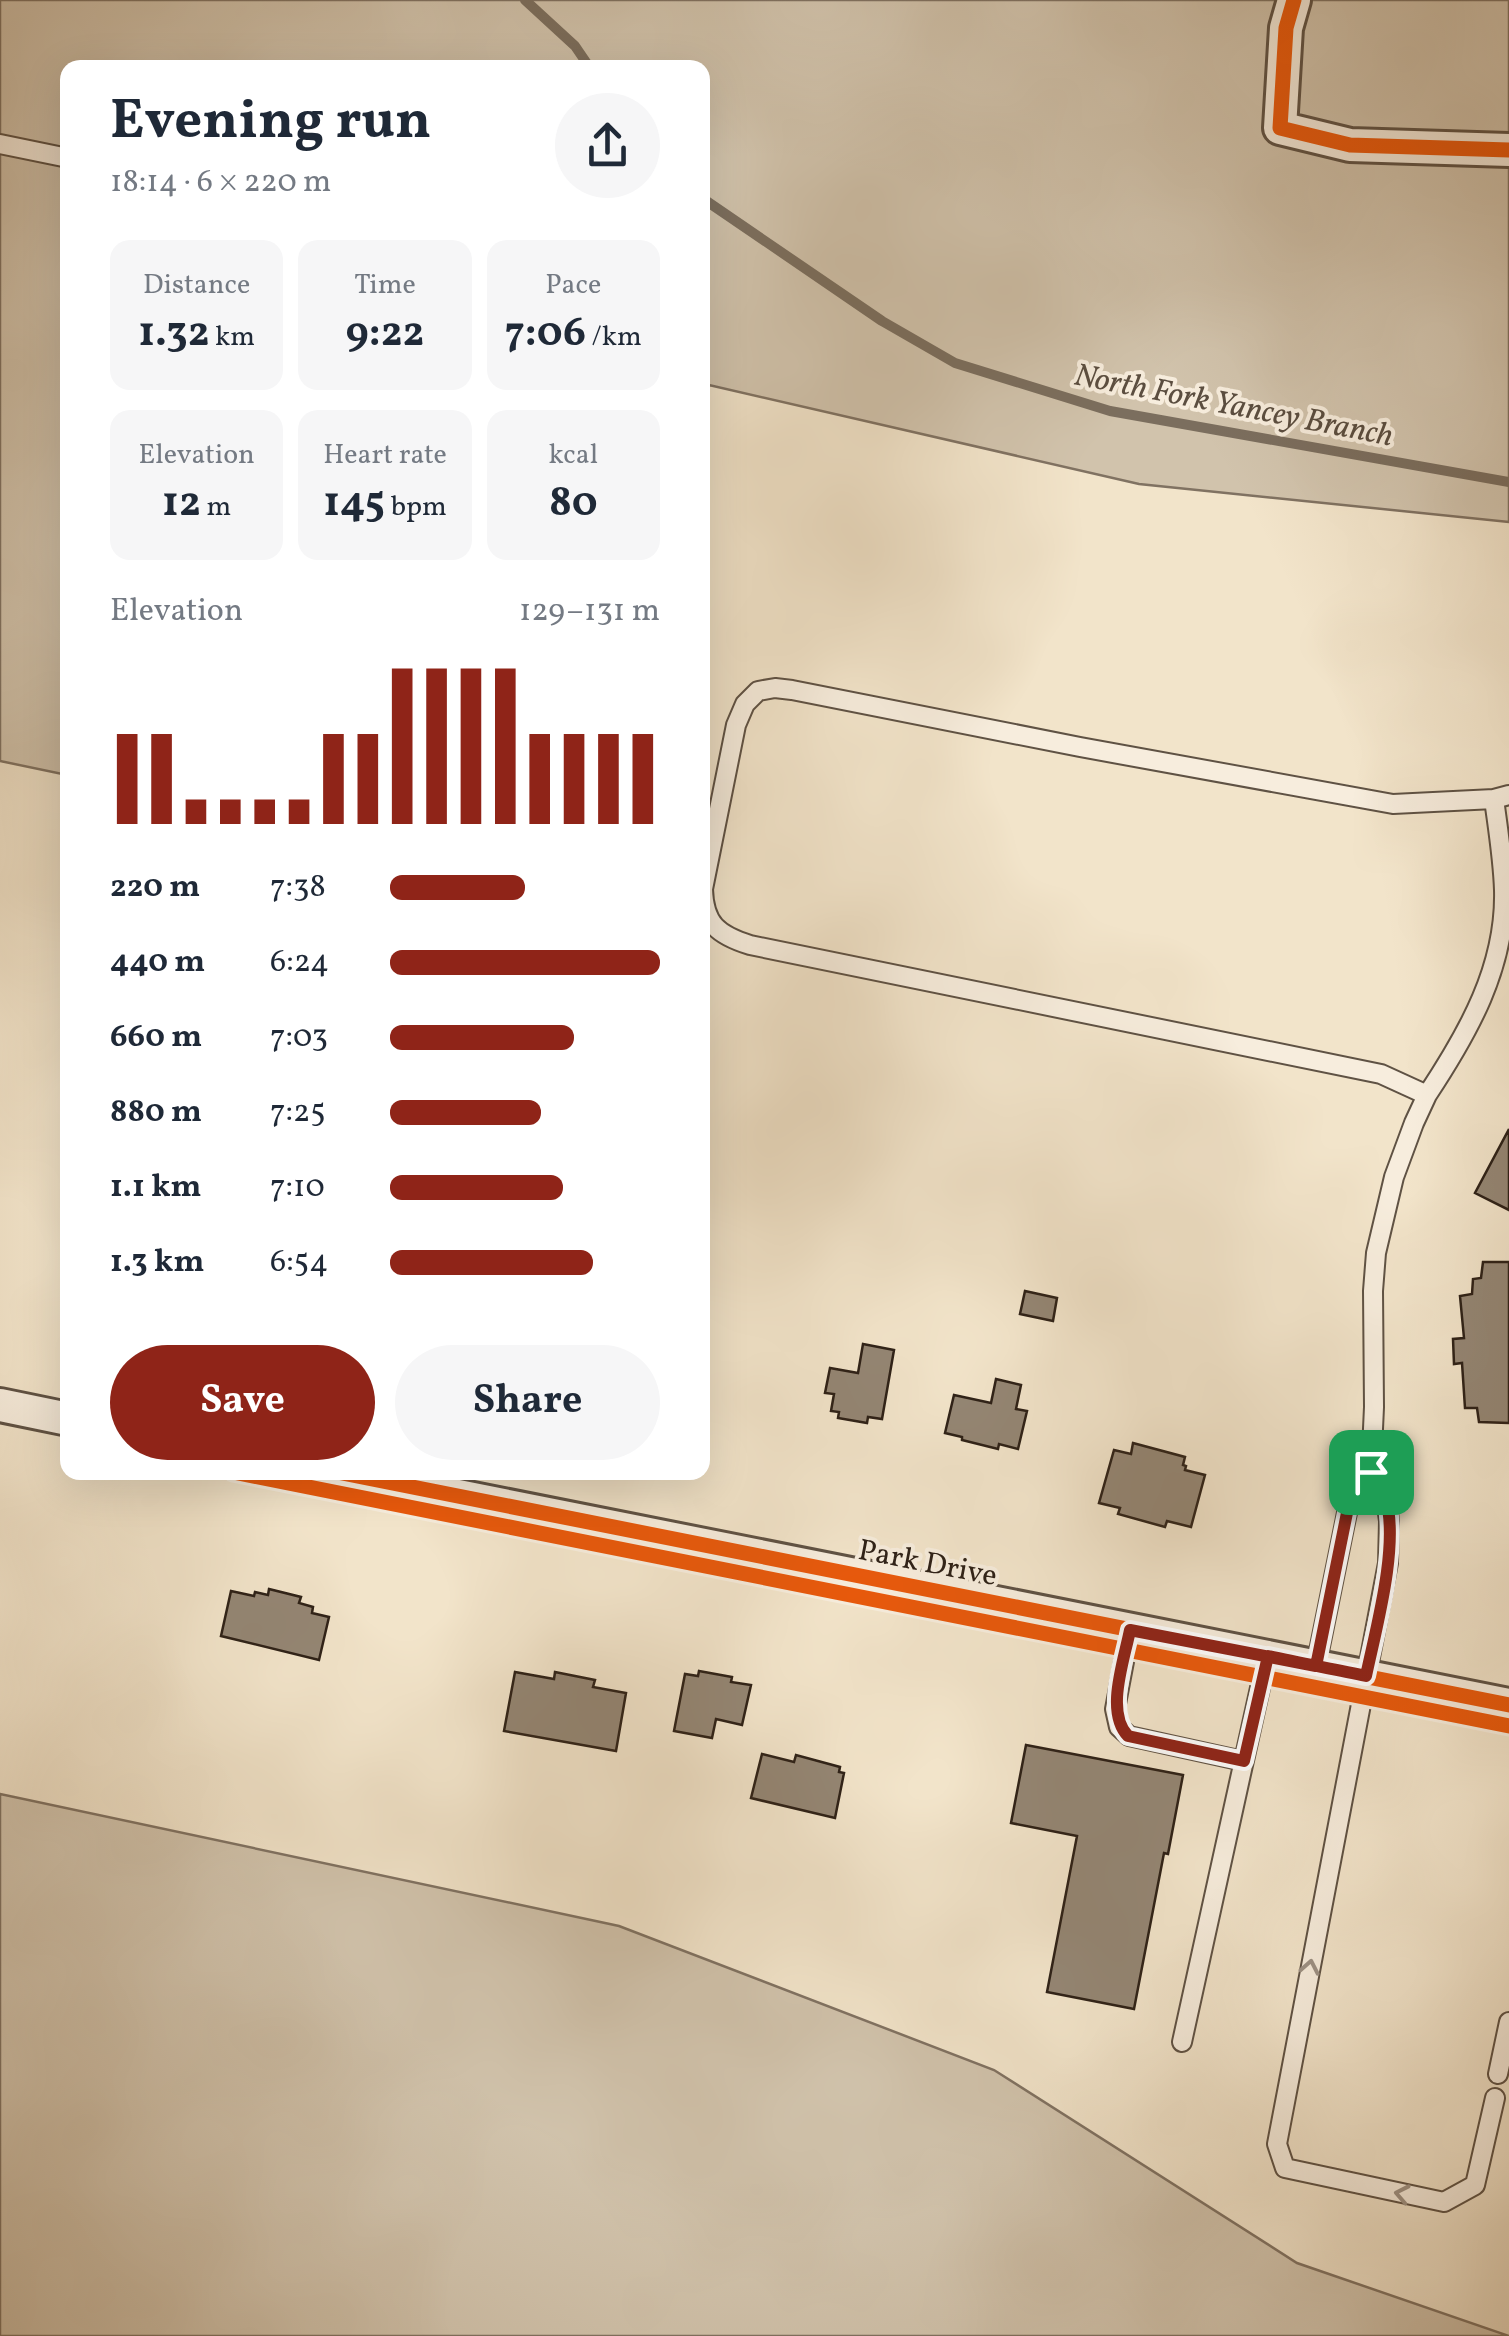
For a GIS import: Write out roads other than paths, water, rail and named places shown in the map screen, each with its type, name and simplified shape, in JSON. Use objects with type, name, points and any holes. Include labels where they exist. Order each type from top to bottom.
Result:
[{"type":"street","points":[[1294,0],[1286,28],[1280,128],[1350,145],[1509,150]]},
{"type":"street","points":[[0,1405],[60,1417]]},
{"type":"street","name":"Park Drive","points":[[377,1480],[1509,1705]]},
{"type":"lane","points":[[0,144],[60,156]]},
{"type":"lane","points":[[710,854],[736,724],[745,704],[758,691],[775,688],[1394,804],[1501,797],[1504,894],[1497,959],[1464,1036],[1414,1122],[1394,1177],[1376,1254],[1371,1472],[1386,1498],[1388,1562],[1276,2144],[1285,2168],[1444,2202],[1476,2185],[1495,2098]]},
{"type":"lane","points":[[710,920],[728,938],[769,949],[1381,1074],[1427,1096]]},
{"type":"lane","points":[[1316,1666],[1350,1498],[1371,1472]]},
{"type":"lane","points":[[1130,1630],[1115,1709],[1120,1727],[1128,1736],[1244,1761]]},
{"type":"lane","points":[[1182,2042],[1268,1656]]},
{"type":"lane","points":[[1498,2074],[1509,2022]]},
{"type":"waterway","name":"North Fork Yancey Branch","points":[[525,0],[575,46],[585,60]]},
{"type":"waterway","name":"North Fork Yancey Branch","points":[[710,203],[882,321],[955,363],[1110,411],[1509,482]]}]
